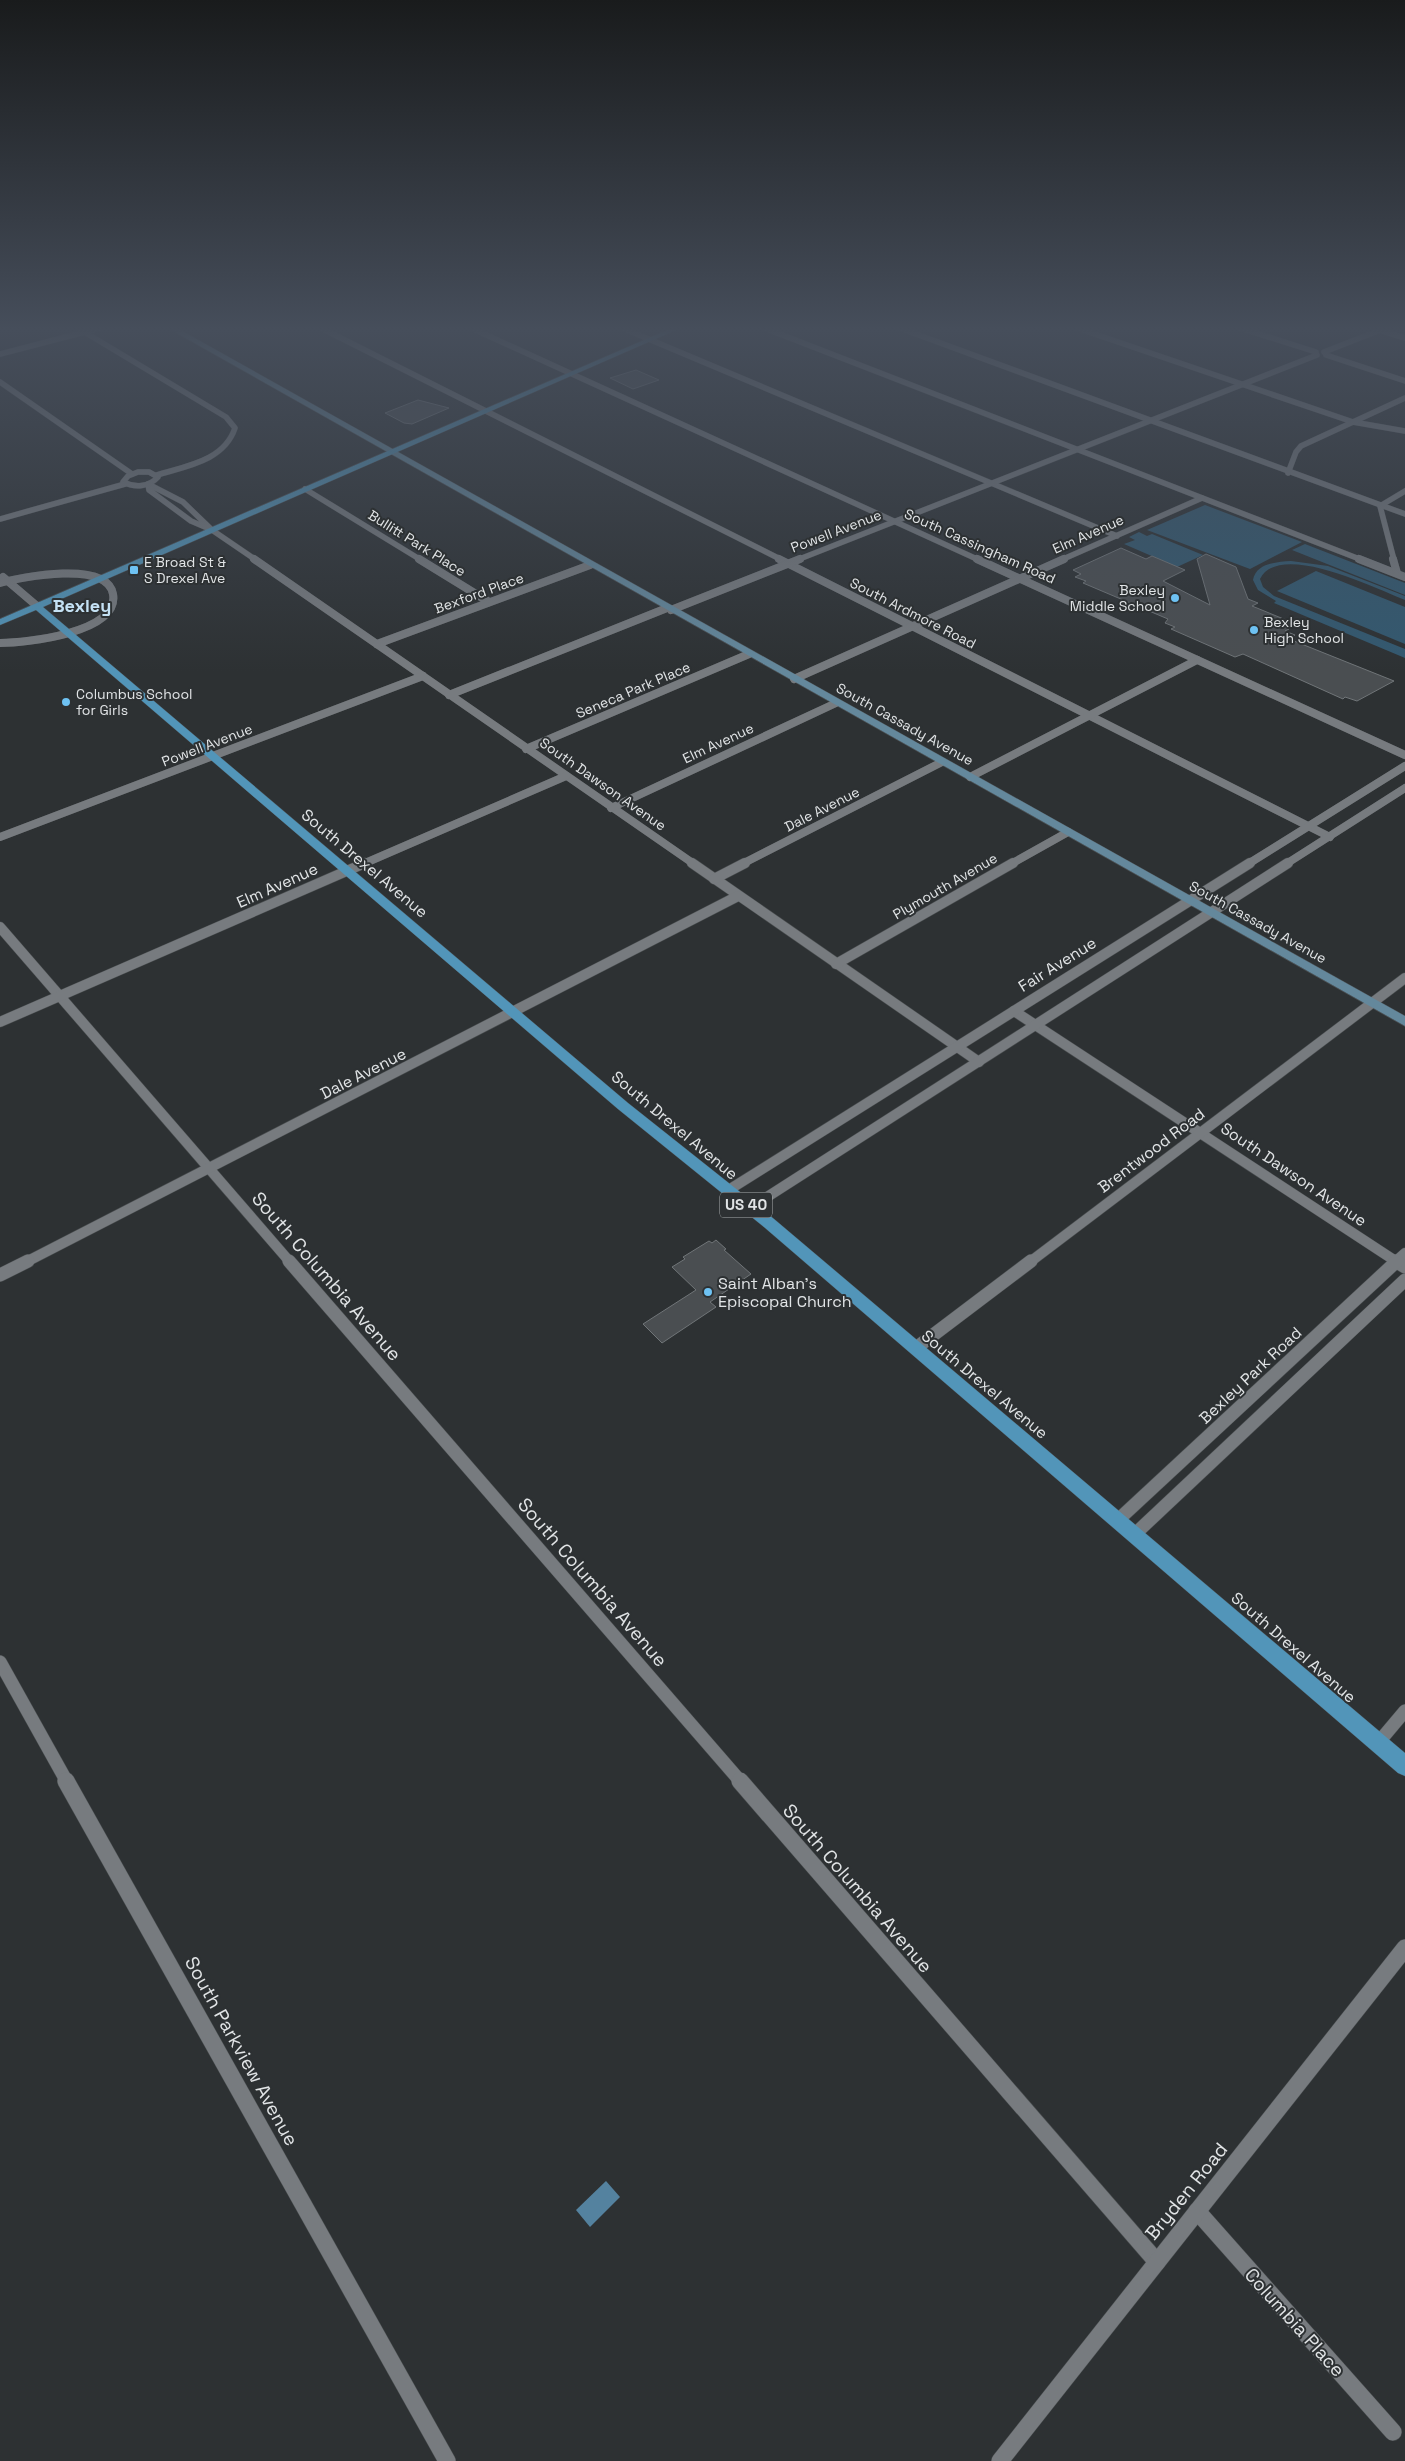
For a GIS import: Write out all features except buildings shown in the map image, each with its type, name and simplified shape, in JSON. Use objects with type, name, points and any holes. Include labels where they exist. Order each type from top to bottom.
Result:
[{"type":"main road","points":[[0,622],[414,442]]},
{"type":"main road","name":"South Drexel Avenue","points":[[37,606],[514,1012],[916,1348],[1378,1743],[1404,1762]]},
{"type":"street","points":[[86,442],[132,474]]},
{"type":"street","points":[[126,484],[123,482],[125,478],[132,474],[149,472],[157,475],[194,463],[218,452],[229,442]]},
{"type":"street","name":"South Cassady Avenue","points":[[372,442],[1405,1022]]},
{"type":"street","name":"South Ardmore Road","points":[[544,442],[1330,836]]},
{"type":"street","name":"South Cassingham Road","points":[[719,442],[1405,755]]},
{"type":"street","points":[[892,442],[1117,536]]},
{"type":"street","points":[[1057,442],[1405,577]]},
{"type":"street","name":"Powell Avenue","points":[[449,695],[1099,442]]},
{"type":"street","points":[[1204,442],[1405,514]]},
{"type":"street","points":[[1288,473],[1292,466],[1293,455],[1296,449],[1311,442]]},
{"type":"street","points":[[0,520],[126,484],[134,486],[148,484],[157,479],[157,475]]},
{"type":"street","name":"South Dawson Avenue","points":[[148,484],[149,490],[191,521],[212,530],[979,1062]]},
{"type":"street","name":"Bullitt Park Place","points":[[305,489],[489,602]]},
{"type":"street","points":[[1380,506],[1405,492]]},
{"type":"street","name":"Elm Avenue","points":[[794,679],[1202,498]]},
{"type":"street","points":[[1380,506],[1396,573]]},
{"type":"street","name":"Bexford Place","points":[[377,644],[590,565]]},
{"type":"street","points":[[0,643],[29,643],[70,634],[95,622],[110,610],[114,596],[112,590],[98,580],[80,574],[34,574],[3,581]]},
{"type":"street","points":[[0,575],[3,581],[37,606]]},
{"type":"street","name":"Seneca Park Place","points":[[526,749],[749,654]]},
{"type":"street","points":[[970,777],[1197,660]]},
{"type":"street","name":"Powell Avenue","points":[[0,837],[423,676]]},
{"type":"street","name":"Elm Avenue","points":[[611,808],[836,703]]},
{"type":"street","name":"Dale Avenue","points":[[714,879],[942,762]]},
{"type":"street","name":"Fair Avenue","points":[[727,1191],[1405,766]]},
{"type":"street","name":"Elm Avenue","points":[[0,1022],[566,776]]},
{"type":"street","points":[[1377,783],[1403,792]]},
{"type":"street","points":[[750,1208],[1330,836],[1403,792]]},
{"type":"street","name":"Plymouth Avenue","points":[[836,964],[1068,832]]},
{"type":"street","name":"Dale Avenue","points":[[0,1275],[738,896]]},
{"type":"street","name":"South Columbia Avenue","points":[[0,927],[1156,2262]]},
{"type":"street","name":"Brentwood Road","points":[[916,1348],[1405,978]]},
{"type":"street","name":"South Dawson Avenue","points":[[1014,1011],[1402,1260]]},
{"type":"street","name":"Bexley Park Road","points":[[1118,1520],[1402,1260]]},
{"type":"street","points":[[1134,1534],[1405,1280]]},
{"type":"street","name":"South Parkview Avenue","points":[[0,1662],[447,2461]]},
{"type":"street","points":[[1378,1743],[1405,1711]]},
{"type":"street","name":"Bryden Road","points":[[1000,2461],[1405,1948]]},
{"type":"street","name":"Columbia Place","points":[[1197,2211],[1393,2432]]},
{"type":"shaded area","points":[[1205,505],[1302,542],[1250,569],[1147,530]]},
{"type":"shaded area","points":[[1139,532],[1147,536],[1152,534],[1203,555],[1177,567],[1124,544],[1135,540],[1129,537]]},
{"type":"shaded area","points":[[1305,544],[1405,583],[1405,595],[1292,550]]},
{"type":"shaded area","points":[[1291,561],[1328,566],[1405,596],[1405,600],[1352,578],[1307,566],[1287,564],[1271,568],[1260,579],[1263,587],[1274,596],[1405,649],[1405,658],[1274,603],[1276,601],[1258,590],[1253,580],[1258,570],[1268,564]]},
{"type":"shaded area","points":[[1316,571],[1405,607],[1405,644],[1277,591]]},
{"type":"shaded area","points":[[606,2181],[620,2197],[590,2227],[576,2210]]},
{"type":"place","name":"E Broad St & S Drexel Ave","points":[[134,570]]},
{"type":"place","name":"Bexley Middle School","points":[[1175,598]]},
{"type":"place","name":"Bexley High School","points":[[1254,630]]},
{"type":"place","name":"Columbus School for Girls","points":[[66,702]]},
{"type":"place","name":"Saint Alban's Episcopal Church","points":[[708,1292]]},
{"type":"district","name":"Bexley","points":[[82,606]]}]
